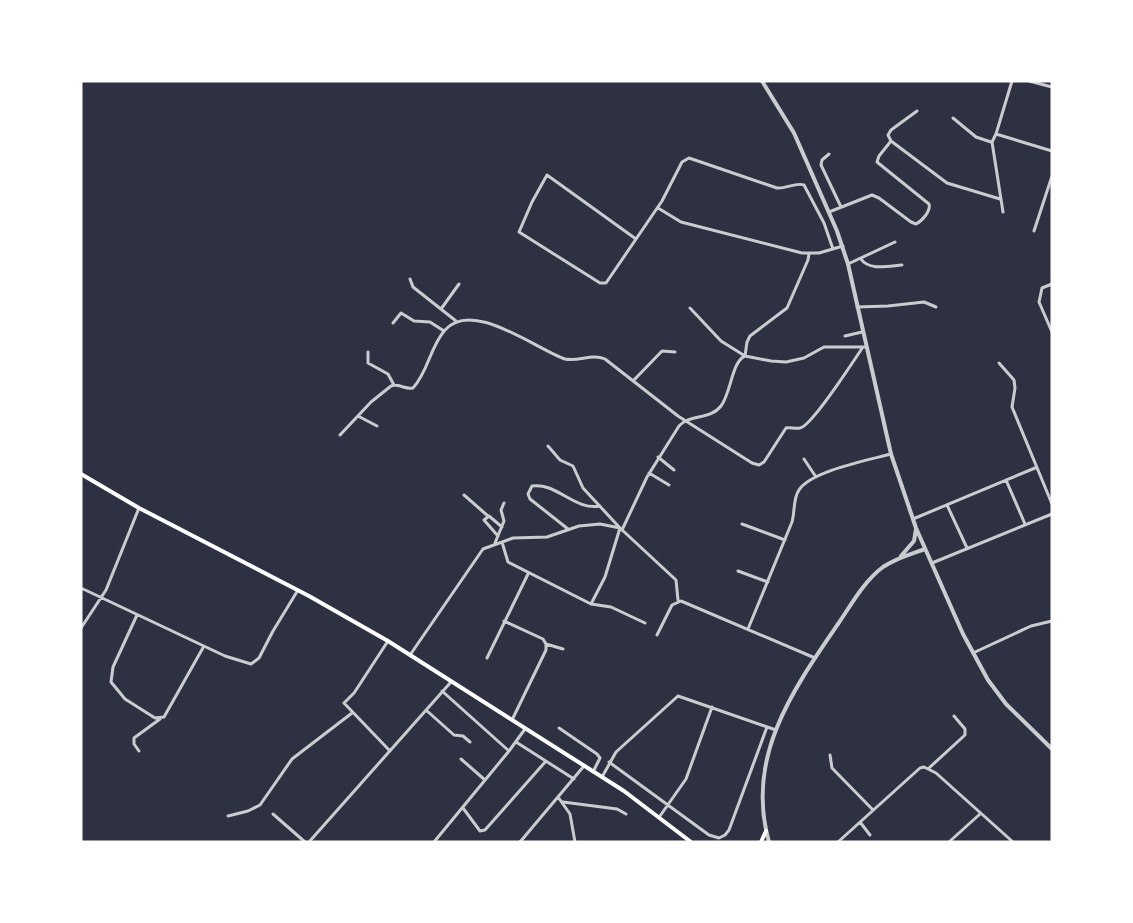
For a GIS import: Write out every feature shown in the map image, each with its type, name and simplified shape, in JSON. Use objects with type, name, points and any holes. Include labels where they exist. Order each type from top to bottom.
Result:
[{"type":"main road","points":[[81,474],[139,508],[298,590],[388,641],[602,777],[660,816],[692,842]]},
{"type":"main road","points":[[761,842],[766,831]]},
{"type":"street","points":[[762,81],[792,127],[843,246],[864,346],[891,454],[925,549],[973,653],[1001,699],[1052,749]]},
{"type":"street","points":[[1003,212],[992,142],[1012,81]]},
{"type":"street","points":[[1029,81],[1052,87]]},
{"type":"street","points":[[917,111],[891,130],[888,135],[891,141],[947,183],[1000,199]]},
{"type":"street","points":[[953,118],[976,137],[992,142]]},
{"type":"street","points":[[996,134],[1052,152]]},
{"type":"street","points":[[829,212],[869,196],[876,196],[911,222],[916,224],[920,222],[929,211],[929,204],[877,162],[891,141]]},
{"type":"street","points":[[830,154],[822,160],[821,165],[841,207]]},
{"type":"street","points":[[636,239],[547,175],[519,228],[520,234],[600,284],[604,284],[636,239],[658,208],[684,159],[692,159],[777,188],[788,188],[800,183],[807,187],[833,249]]},
{"type":"street","points":[[1034,231],[1052,176]]},
{"type":"street","points":[[658,208],[685,223],[809,254],[843,246]]},
{"type":"street","points":[[848,264],[895,242]]},
{"type":"street","points":[[745,356],[750,336],[787,308],[809,254]]},
{"type":"street","points":[[861,259],[869,266],[902,265]]},
{"type":"street","points":[[410,279],[413,287],[457,321]]},
{"type":"street","points":[[441,309],[459,284]]},
{"type":"street","points":[[1052,284],[1044,286],[1040,293],[1040,305],[1052,332]]},
{"type":"street","points":[[857,307],[924,302],[936,307]]},
{"type":"street","points":[[690,308],[721,341],[745,356],[771,362],[786,362],[804,358],[824,347],[864,346]]},
{"type":"street","points":[[393,323],[401,313],[414,321],[430,322],[444,331]]},
{"type":"street","points":[[368,352],[369,363],[388,374],[394,385],[410,389],[416,386],[444,331],[457,321],[469,319],[483,322],[565,359],[601,357],[686,421],[752,463],[759,465],[764,462],[786,428],[800,428],[807,424],[864,346]]},
{"type":"street","points":[[845,336],[862,332]]},
{"type":"street","points":[[632,382],[662,351],[675,352]]},
{"type":"street","points":[[591,604],[605,577],[621,529],[658,457],[679,426],[686,421],[717,410],[728,394],[738,360],[745,356]]},
{"type":"street","points":[[999,363],[1014,380],[1015,388],[1011,404],[1035,468],[1052,504]]},
{"type":"street","points":[[340,435],[371,402],[394,385]]},
{"type":"street","points":[[358,416],[377,426]]},
{"type":"street","points":[[548,446],[560,460],[573,466],[583,488],[621,529],[676,580],[678,600]]},
{"type":"street","points":[[748,629],[795,514],[797,492],[804,484],[816,477],[847,465],[891,454]]},
{"type":"street","points":[[658,457],[674,470]]},
{"type":"street","points":[[804,459],[816,477]]},
{"type":"street","points":[[913,519],[1035,468]]},
{"type":"street","points":[[649,473],[669,485]]},
{"type":"street","points":[[1006,480],[1025,524]]},
{"type":"street","points":[[568,529],[530,499],[528,494],[532,486],[548,488],[580,504],[600,506]]},
{"type":"street","points":[[464,495],[502,527]]},
{"type":"street","points":[[495,543],[504,519],[501,510],[504,503]]},
{"type":"street","points":[[947,505],[967,548]]},
{"type":"street","points":[[81,628],[102,598],[139,508]]},
{"type":"street","points":[[932,563],[1052,514]]},
{"type":"street","points":[[488,516],[484,521],[498,536]]},
{"type":"street","points":[[410,655],[478,553],[486,547],[519,537],[549,537],[568,529],[596,524],[621,529]]},
{"type":"street","points":[[742,524],[785,541]]},
{"type":"street","points":[[769,842],[761,789],[776,730],[791,698],[815,658],[866,584],[878,571],[898,558],[914,541],[916,528]]},
{"type":"street","points":[[502,542],[508,562],[528,574],[591,604],[611,607],[645,623]]},
{"type":"street","points":[[898,558],[925,549]]},
{"type":"street","points":[[738,571],[768,582]]},
{"type":"street","points":[[487,658],[528,574]]},
{"type":"street","points":[[81,588],[204,646],[240,662],[251,664],[255,663],[298,590]]},
{"type":"street","points":[[678,600],[815,658]]},
{"type":"street","points":[[657,634],[670,608],[678,600]]},
{"type":"street","points":[[136,615],[113,667],[111,682],[125,699],[149,716],[160,719]]},
{"type":"street","points":[[504,621],[543,639],[546,644],[546,650],[512,720]]},
{"type":"street","points":[[973,653],[1031,626],[1052,621]]},
{"type":"street","points":[[388,641],[354,693],[345,700],[344,705],[390,751]]},
{"type":"street","points":[[546,644],[563,649]]},
{"type":"street","points":[[139,751],[133,740],[164,717],[204,646]]},
{"type":"street","points":[[273,814],[307,842],[451,681]]},
{"type":"street","points":[[442,692],[509,751]]},
{"type":"street","points":[[602,777],[616,752],[674,698],[681,696],[776,730]]},
{"type":"street","points":[[660,816],[686,779],[712,707]]},
{"type":"street","points":[[228,816],[260,805],[292,759],[350,711]]},
{"type":"street","points":[[426,711],[454,735],[463,736],[470,742]]},
{"type":"street","points":[[929,768],[965,735],[965,729],[954,716]]},
{"type":"street","points":[[609,762],[714,838],[719,838],[725,836],[733,820],[767,727]]},
{"type":"street","points":[[559,728],[597,754],[600,758],[593,772]]},
{"type":"street","points":[[434,842],[525,729]]},
{"type":"street","points":[[516,742],[574,778]]},
{"type":"street","points":[[830,755],[832,768],[873,810]]},
{"type":"street","points":[[461,759],[485,780]]},
{"type":"street","points":[[463,808],[480,831],[485,830],[546,761]]},
{"type":"street","points":[[520,842],[584,766]]},
{"type":"street","points":[[838,842],[920,768],[929,768],[1013,842]]},
{"type":"street","points":[[558,797],[570,814],[575,842]]},
{"type":"street","points":[[563,802],[616,809],[626,814]]},
{"type":"street","points":[[949,842],[980,814]]},
{"type":"street","points":[[860,822],[870,835]]}]
